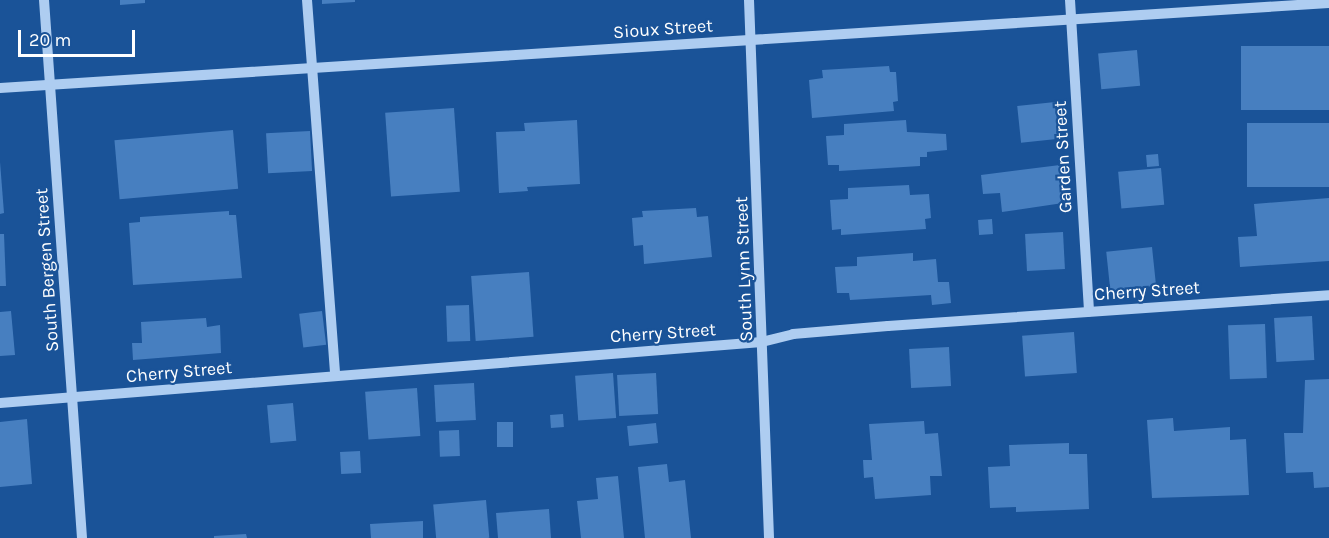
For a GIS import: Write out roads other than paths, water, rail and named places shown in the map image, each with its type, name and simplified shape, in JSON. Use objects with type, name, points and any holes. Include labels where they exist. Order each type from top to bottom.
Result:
[{"type":"street","name":"South Bergen Street","points":[[44,0],[82,538]]},
{"type":"street","points":[[307,0],[335,374]]},
{"type":"street","name":"South Lynn Street","points":[[749,0],[768,538]]},
{"type":"street","name":"Garden Street","points":[[1070,0],[1089,311]]},
{"type":"street","name":"Sioux Street","points":[[0,88],[311,70],[752,39],[1329,3]]},
{"type":"street","name":"Cherry Street","points":[[0,403],[335,374],[762,342],[793,334],[1329,295]]}]
